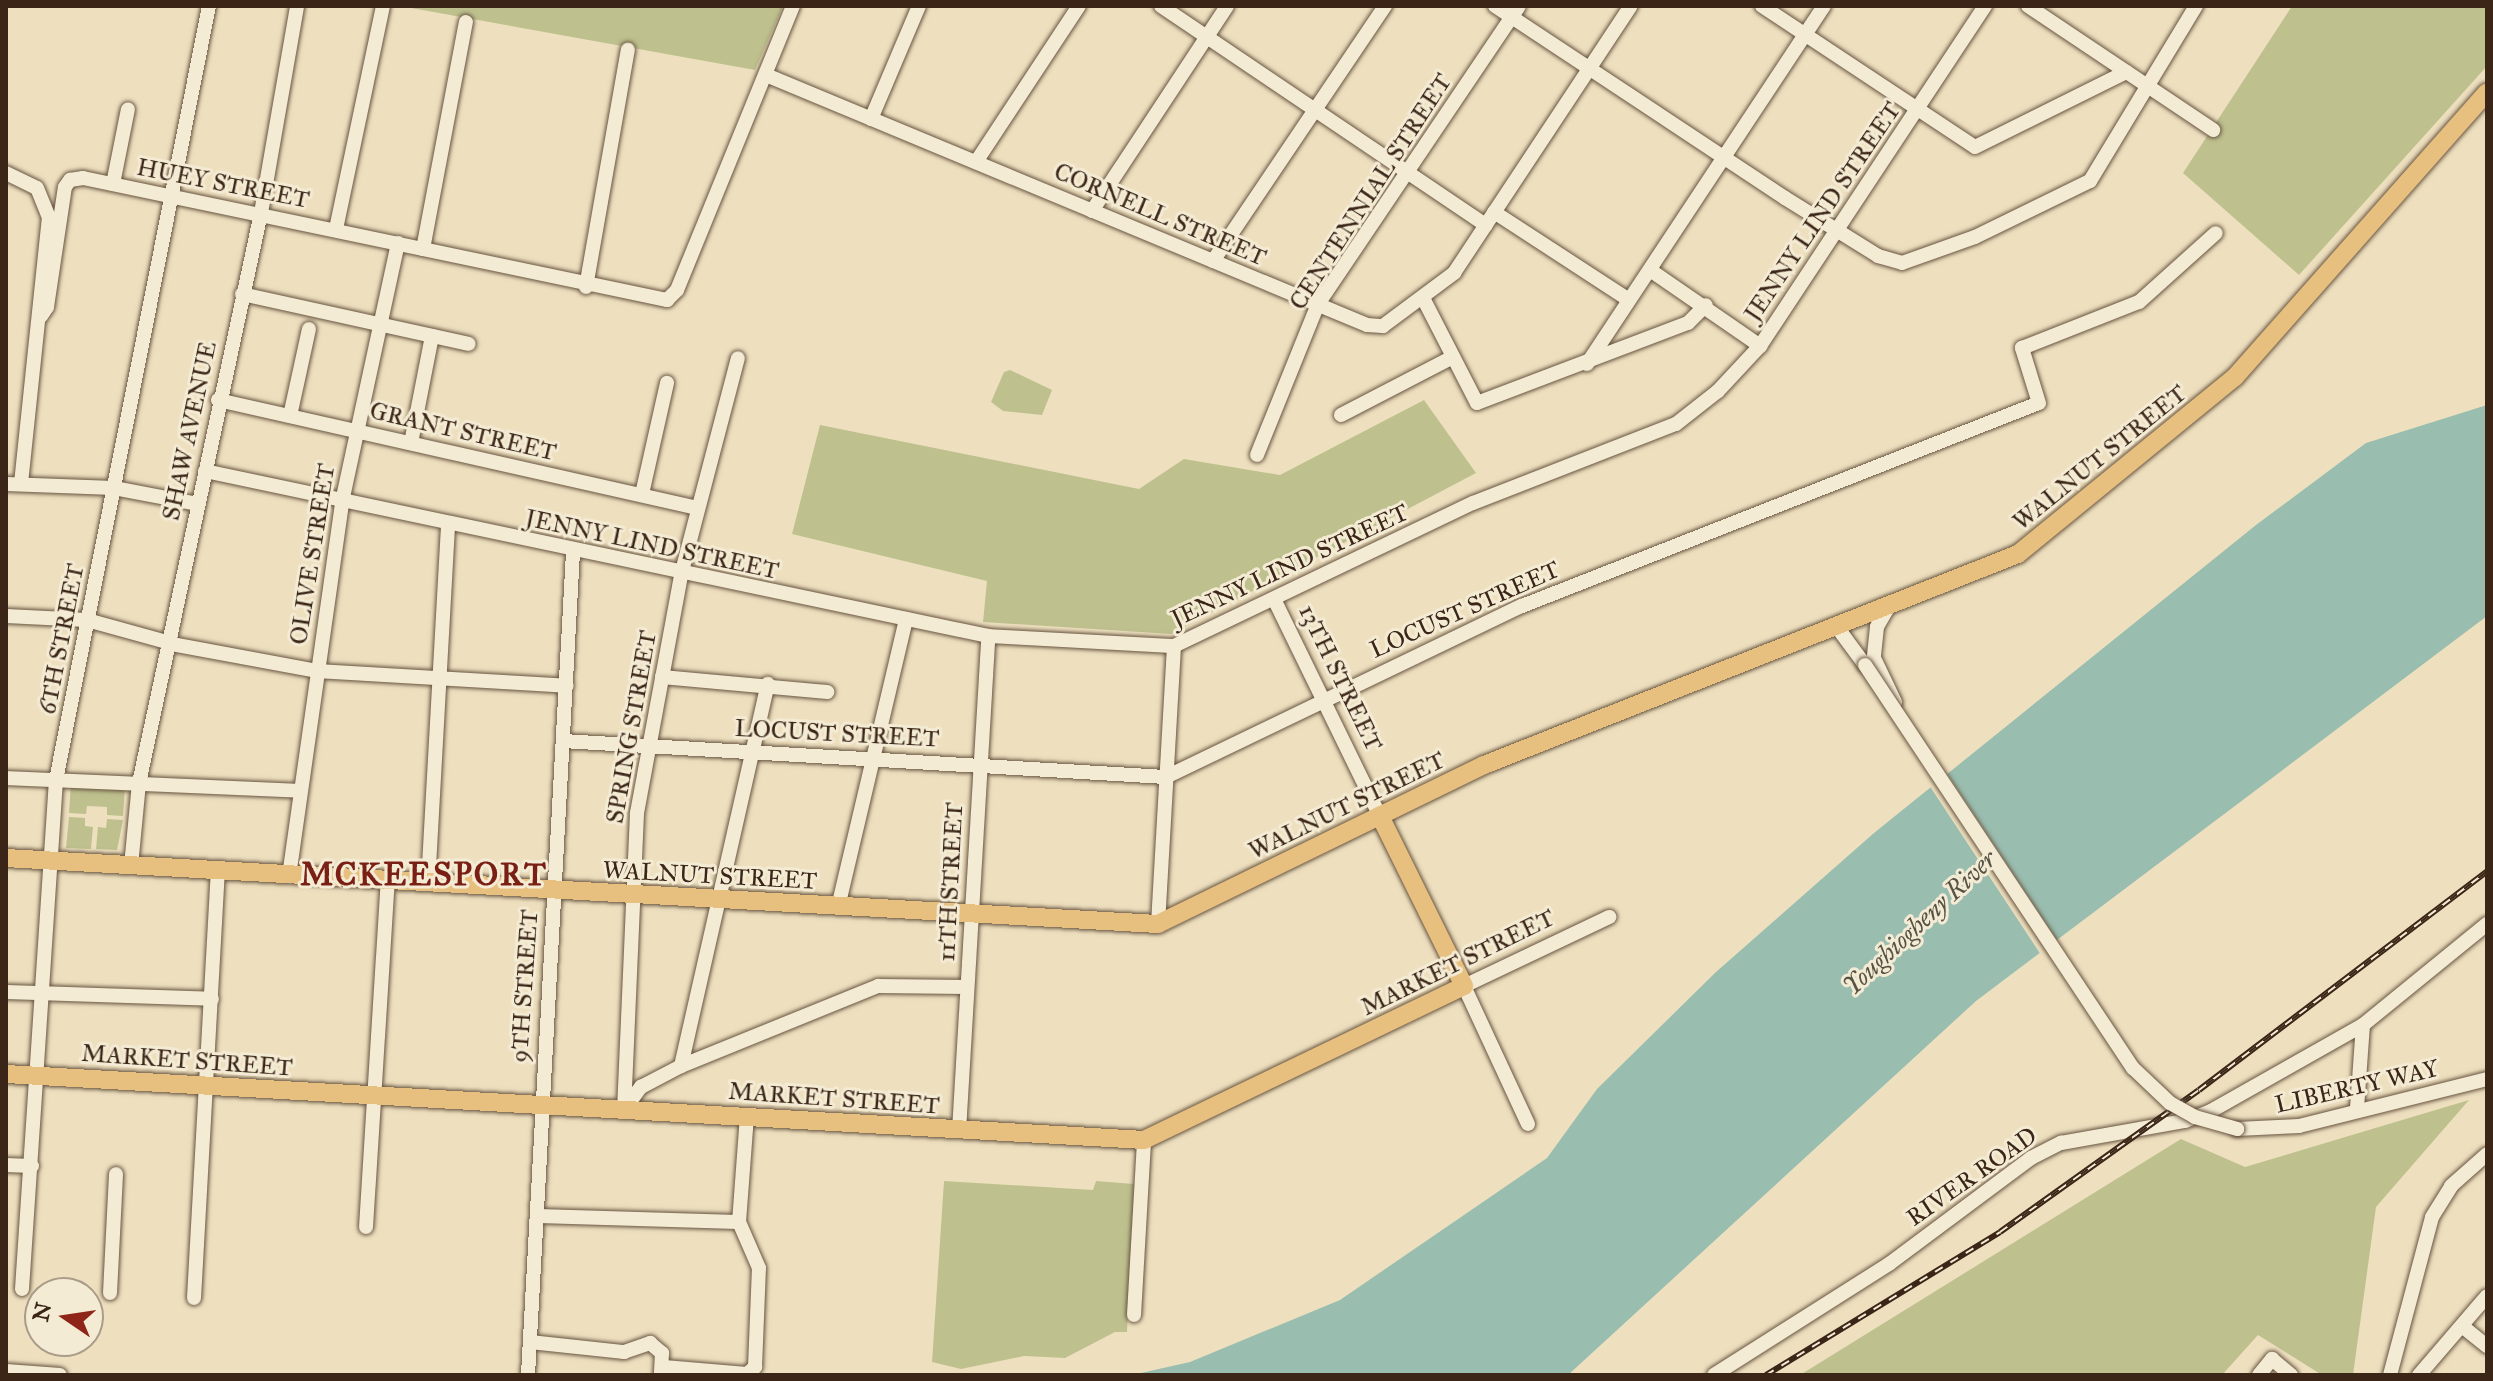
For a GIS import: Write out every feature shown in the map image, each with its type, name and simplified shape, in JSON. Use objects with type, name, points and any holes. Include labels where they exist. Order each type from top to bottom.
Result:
[{"type":"main road","name":"WALNUT STREET","points":[[6,858],[1158,924],[1380,816],[1563,732],[2018,554],[2177,428],[2235,377],[2487,92]]},
{"type":"main road","name":"13TH STREET","points":[[1380,816],[1464,986]]},
{"type":"main road","name":"MARKET STREET","points":[[6,1074],[540,1109],[747,1116],[1144,1140],[1464,986]]},
{"type":"street","name":"6TH STREET","points":[[22,1289],[56,780],[174,196],[209,6]]},
{"type":"street","name":"SHAW AVENUE","points":[[131,866],[139,783],[218,400],[261,213],[297,6]]},
{"type":"street","points":[[336,229],[383,6]]},
{"type":"street","points":[[766,75],[793,6]]},
{"type":"street","points":[[871,119],[919,6]]},
{"type":"street","points":[[976,162],[1079,6]]},
{"type":"street","points":[[1161,6],[1409,170],[1629,300]]},
{"type":"street","points":[[1092,211],[1227,6]]},
{"type":"street","points":[[1213,261],[1385,6]]},
{"type":"street","points":[[1495,6],[1516,12],[1589,66],[1835,230],[1878,256],[1902,263],[1975,237],[2090,181],[2121,137],[2196,6]]},
{"type":"street","points":[[1631,6],[1445,284],[1423,298],[1477,403],[1587,364],[1688,323],[1706,305]]},
{"type":"street","points":[[1762,6],[1916,113],[1975,147],[2126,72]]},
{"type":"street","points":[[1587,364],[1727,157],[1824,6]]},
{"type":"street","name":"JENNY LIND STREET","points":[[205,471],[681,575],[988,636],[1174,646],[1473,503],[1676,424],[1718,391],[1760,346],[1985,6]]},
{"type":"street","points":[[2028,6],[2126,72],[2151,85],[2213,130]]},
{"type":"street","name":"CENTENNIAL STREET","points":[[1257,455],[1318,304],[1516,12]]},
{"type":"street","points":[[423,249],[466,22]]},
{"type":"street","points":[[586,287],[628,50]]},
{"type":"street","name":"HUEY STREET","points":[[41,316],[47,307],[65,187],[70,180],[83,178],[336,229],[586,287],[667,300],[677,290],[766,75]]},
{"type":"street","name":"CORNELL STREET","points":[[766,75],[1367,325],[1383,326],[1423,298]]},
{"type":"street","points":[[113,184],[128,109]]},
{"type":"street","points":[[6,173],[25,179],[46,201],[41,316],[14,484],[114,488],[198,504]]},
{"type":"street","name":"LOCUST STREET","points":[[563,741],[873,757],[1166,777],[1323,698],[1522,606],[2039,403],[2022,348],[2139,302],[2216,233]]},
{"type":"street","name":"OLIVE STREET","points":[[289,876],[342,502],[398,243]]},
{"type":"street","points":[[1650,270],[1706,305],[1760,346]]},
{"type":"street","points":[[242,294],[469,344]]},
{"type":"street","points":[[290,416],[309,329]]},
{"type":"street","points":[[411,443],[432,336]]},
{"type":"street","points":[[1341,415],[1453,357]]},
{"type":"street","name":"SPRING STREET","points":[[624,1111],[637,813],[681,575],[738,358]]},
{"type":"street","points":[[642,494],[667,383]]},
{"type":"street","name":"GRANT STREET","points":[[218,400],[698,508]]},
{"type":"street","points":[[428,884],[437,679],[448,525]]},
{"type":"street","name":"9TH STREET","points":[[528,1375],[540,1109],[573,552]]},
{"type":"street","name":"13TH STREET","points":[[1274,599],[1380,816]]},
{"type":"street","points":[[1870,661],[1877,627],[1889,606]]},
{"type":"street","points":[[6,616],[87,620],[317,671],[567,686]]},
{"type":"street","points":[[838,907],[906,619]]},
{"type":"street","name":"LIBERTY WAY","points":[[1837,627],[1870,661],[1907,728],[2133,1068],[2170,1103],[2204,1121],[2237,1129],[2299,1126],[2357,1108],[2487,1079]]},
{"type":"street","name":"11TH STREET","points":[[959,1131],[988,636]]},
{"type":"street","points":[[1158,924],[1174,646]]},
{"type":"street","points":[[662,677],[768,684],[827,692]]},
{"type":"street","points":[[681,1066],[768,684]]},
{"type":"street","points":[[6,778],[300,791]]},
{"type":"street","points":[[194,1298],[218,872]]},
{"type":"street","points":[[366,1227],[388,882]]},
{"type":"street","name":"MARKET STREET","points":[[1464,986],[1609,917]]},
{"type":"street","name":"RIVER ROAD","points":[[1714,1375],[1889,1264],[2031,1158],[2061,1143],[2185,1121],[2211,1111],[2363,1025],[2487,924]]},
{"type":"street","points":[[624,1111],[641,1087],[681,1066],[878,986],[967,987]]},
{"type":"street","name":"13TH STREET","points":[[1464,986],[1528,1124]]},
{"type":"street","points":[[6,992],[212,999]]},
{"type":"street","points":[[2357,1108],[2363,1025]]},
{"type":"street","points":[[530,1342],[624,1352],[650,1343],[662,1353],[663,1371],[747,1374],[755,1367],[759,1268],[739,1222],[747,1116]]},
{"type":"street","points":[[1134,1315],[1144,1140]]},
{"type":"street","points":[[2390,1375],[2432,1217],[2451,1186],[2487,1154]]},
{"type":"street","points":[[6,1165],[32,1166]]},
{"type":"street","points":[[110,1293],[116,1174]]},
{"type":"street","points":[[537,1216],[739,1222]]},
{"type":"street","points":[[2419,1375],[2487,1296]]},
{"type":"street","points":[[2462,1326],[2487,1346]]},
{"type":"street","points":[[2259,1375],[2272,1359],[2291,1375]]},
{"type":"street","points":[[6,1371],[60,1375]]},
{"type":"green space","points":[[400,6],[783,6],[755,70]]},
{"type":"green space","points":[[2292,6],[2487,6],[2487,66],[2299,275],[2183,173]]},
{"type":"green space","points":[[1010,370],[1052,390],[1042,415],[1003,411],[991,402],[1004,372]]},
{"type":"green space","points":[[1424,400],[1476,473],[1171,634],[983,622],[987,581],[792,534],[820,425],[1139,489],[1184,459],[1280,475]]},
{"type":"green space","points":[[71,783],[125,786],[123,816],[107,815],[107,807],[87,806],[86,814],[69,813]]},
{"type":"green space","points":[[69,817],[85,818],[85,826],[93,827],[91,849],[66,848]]},
{"type":"green space","points":[[107,819],[123,820],[117,850],[96,849],[98,827],[106,828]]},
{"type":"green space","points":[[2469,1100],[2376,1207],[2353,1375],[2322,1375],[2258,1335],[2222,1375],[1800,1375],[2181,1139],[2245,1167]]},
{"type":"green space","points":[[944,1181],[1093,1190],[1096,1181],[1134,1184],[1127,1332],[1115,1332],[1065,1358],[1024,1356],[961,1369],[932,1362]]},
{"type":"water","name":"Youghiogheny River","points":[[2487,405],[2487,616],[1976,1001],[1568,1375],[1132,1375],[1190,1362],[1340,1300],[1547,1158],[1597,1089],[1716,972],[1874,833],[2256,525],[2366,443]]},
{"type":"pier","points":[[1946,772],[2060,945],[2043,958],[1929,785]]},
{"type":"railway","points":[[1766,1375],[2000,1232],[2199,1090],[2487,871]]},
{"type":"district","name":"MCKEESPORT","points":[[424,875]]}]
